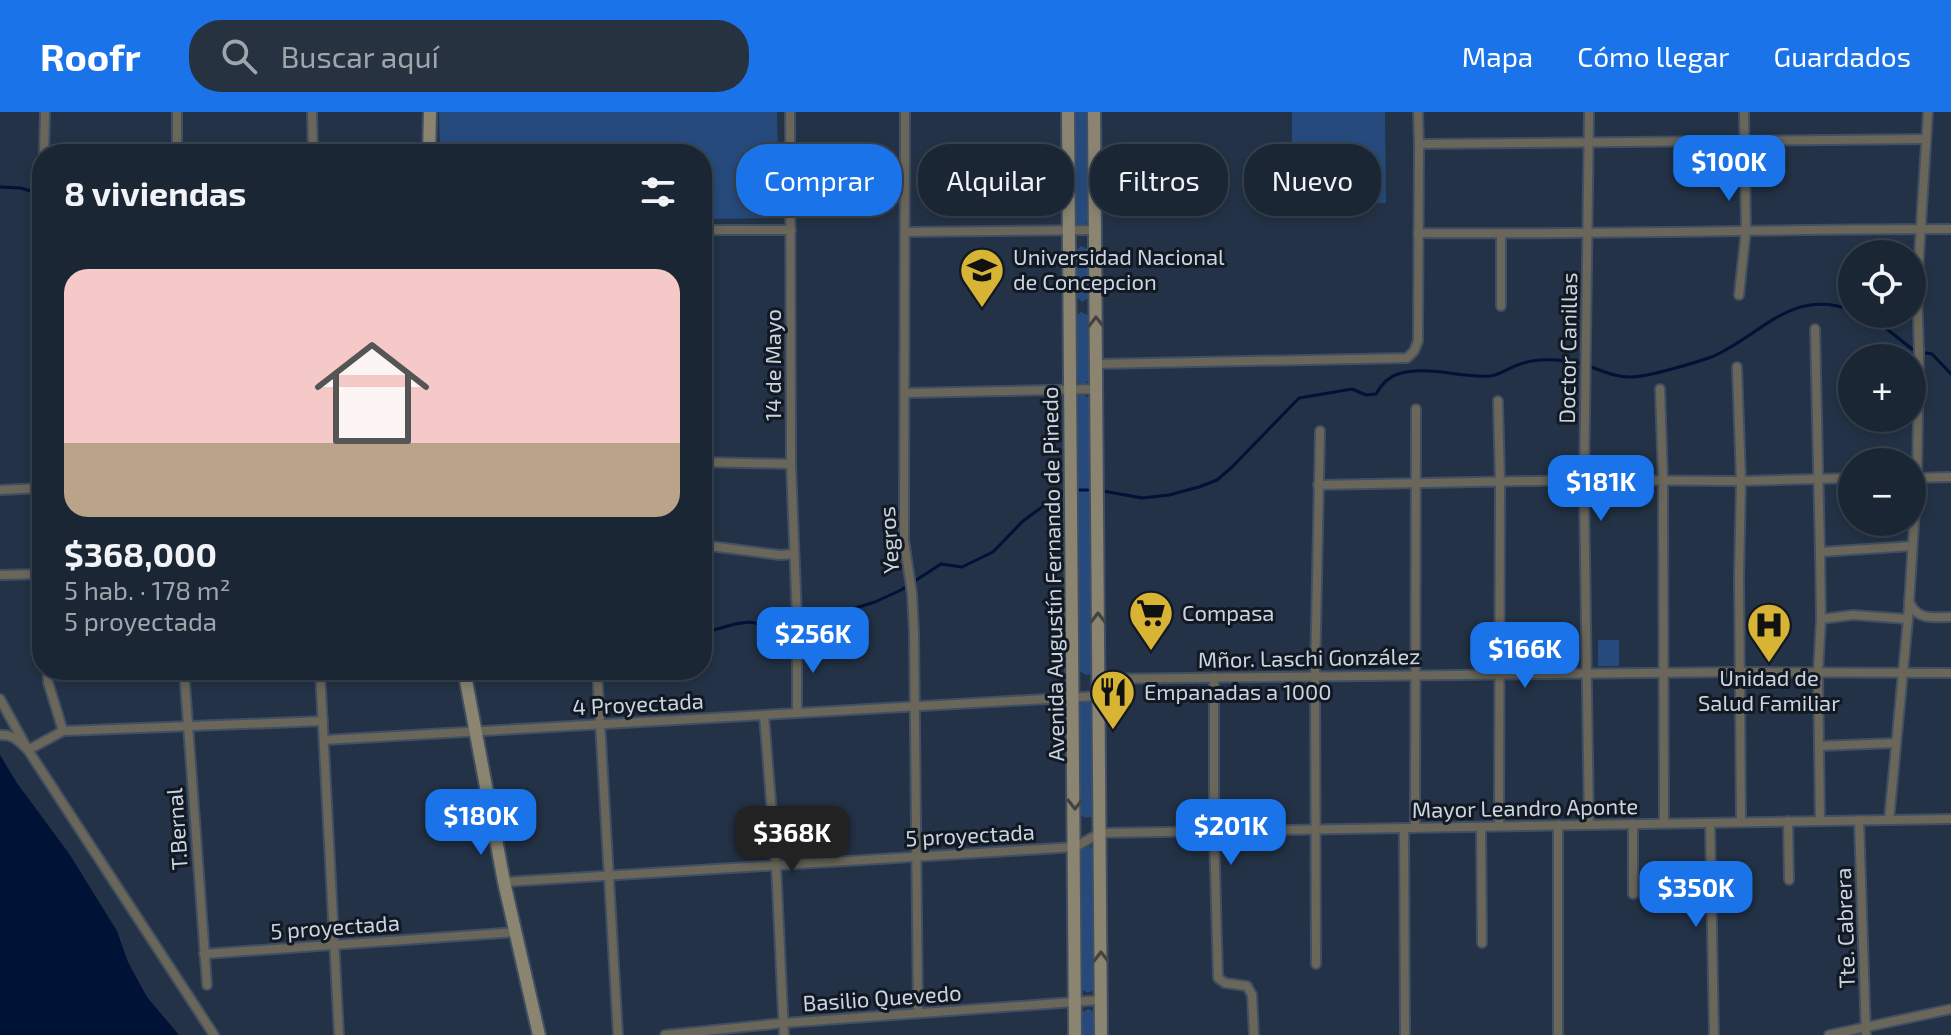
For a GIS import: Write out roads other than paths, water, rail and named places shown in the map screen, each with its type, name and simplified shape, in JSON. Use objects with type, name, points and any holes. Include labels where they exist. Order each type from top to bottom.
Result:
[{"type":"street","points":[[44,144],[45,112]]},
{"type":"street","points":[[177,112],[177,144]]},
{"type":"street","points":[[312,112],[313,144]]},
{"type":"street","points":[[429,144],[430,112]]},
{"type":"street","name":"14 de Mayo","points":[[790,112],[791,464],[797,713]]},
{"type":"street","name":"Yegros","points":[[905,112],[904,540],[914,632],[918,1013]]},
{"type":"street","name":"Avenida Augustín Fernando de Pinedo","points":[[1068,112],[1075,1035]]},
{"type":"street","name":"Avenida Augustín Fernando de Pinedo","points":[[1094,112],[1101,1035]]},
{"type":"street","points":[[1096,364],[1407,358],[1418,341],[1418,112]]},
{"type":"street","name":"Doctor Canillas","points":[[1589,112],[1585,356],[1589,825]]},
{"type":"street","points":[[1739,295],[1746,230],[1744,112]]},
{"type":"street","points":[[1915,448],[1919,351],[1917,288],[1928,112]]},
{"type":"street","points":[[1419,144],[1926,139]]},
{"type":"street","points":[[1418,233],[1951,229]]},
{"type":"street","points":[[712,230],[791,230]]},
{"type":"street","points":[[906,232],[1095,230]]},
{"type":"street","points":[[1501,234],[1501,306]]},
{"type":"street","points":[[1815,329],[1821,619],[1818,672],[1820,821]]},
{"type":"street","points":[[1737,367],[1741,481],[1741,822]]},
{"type":"street","points":[[905,393],[1096,389]]},
{"type":"street","points":[[1660,389],[1664,823]]},
{"type":"street","points":[[1498,401],[1499,826]]},
{"type":"street","points":[[1415,828],[1416,409]]},
{"type":"street","points":[[1316,964],[1315,677],[1320,431]]},
{"type":"street","points":[[712,462],[791,464]]},
{"type":"street","points":[[1926,478],[1951,477]]},
{"type":"street","points":[[1318,485],[1838,478]]},
{"type":"street","points":[[0,490],[32,488]]},
{"type":"street","points":[[1889,820],[1908,619],[1912,536]]},
{"type":"street","points":[[712,546],[793,554]]},
{"type":"street","points":[[1820,552],[1912,546]]},
{"type":"street","points":[[0,575],[32,574]]},
{"type":"street","points":[[1909,601],[1914,612],[1921,616],[1951,617]]},
{"type":"street","points":[[1821,619],[1853,615],[1908,619]]},
{"type":"street","name":"Mñor. Laschi González","points":[[1098,679],[1740,672],[1951,673]]},
{"type":"street","points":[[1214,677],[1218,978],[1225,983],[1247,986],[1252,995],[1254,1035]]},
{"type":"street","points":[[48,680],[63,731]]},
{"type":"street","name":"T.Bernal","points":[[185,680],[207,985]]},
{"type":"street","points":[[321,680],[339,1035]]},
{"type":"street","points":[[466,680],[504,882],[539,1035]]},
{"type":"street","points":[[598,680],[618,1035]]},
{"type":"street","name":"4 Proyectada","points":[[324,740],[1098,696]]},
{"type":"street","points":[[0,699],[28,750],[214,1035]]},
{"type":"street","points":[[764,715],[776,864],[784,1035]]},
{"type":"street","points":[[28,750],[63,731],[323,721]]},
{"type":"street","points":[[0,735],[9,734],[28,750]]},
{"type":"street","points":[[1819,746],[1895,743]]},
{"type":"street","name":"Mayor Leandro Aponte","points":[[1100,833],[1951,819]]},
{"type":"street","name":"Tte. Cabrera","points":[[1859,820],[1866,1031]]},
{"type":"street","points":[[1788,821],[1789,880]]},
{"type":"street","points":[[1710,823],[1714,1035]]},
{"type":"street","points":[[1633,824],[1633,894]]},
{"type":"street","points":[[1558,825],[1558,1035]]},
{"type":"street","points":[[1481,827],[1482,943]]},
{"type":"street","points":[[1404,828],[1405,1035]]},
{"type":"street","name":"5 proyectada","points":[[504,882],[1075,847],[1100,833]]},
{"type":"street","name":"5 proyectada","points":[[204,954],[516,932]]},
{"type":"street","name":"Basilio Quevedo","points":[[665,1035],[783,1023],[1101,1000]]},
{"type":"street","points":[[1829,1035],[1866,1031],[1951,1009]]},
{"type":"waterway","points":[[0,187],[32,191]]},
{"type":"waterway","points":[[1103,491],[1142,498],[1169,495],[1217,480],[1299,398],[1352,389],[1366,395],[1376,394],[1391,377],[1409,372],[1490,376],[1523,363],[1548,360],[1574,362],[1623,377],[1639,376],[1714,356],[1795,309],[1812,305],[1838,307]]},
{"type":"waterway","points":[[1886,328],[1906,344]]},
{"type":"waterway","points":[[1926,353],[1932,354],[1951,374]]},
{"type":"waterway","points":[[712,630],[749,622],[786,628],[875,602],[901,590],[941,564],[962,567],[993,552],[1023,521],[1065,490]]},
{"type":"waterway","points":[[1078,490],[1088,490]]},
{"type":"place","name":"Universidad Nacional de Concepcion","points":[[982,309]]},
{"type":"place","name":"Compasa","points":[[1151,652]]},
{"type":"place","name":"Unidad de Salud Familiar","points":[[1769,664]]},
{"type":"place","name":"Empanadas a 1000","points":[[1113,731]]}]
